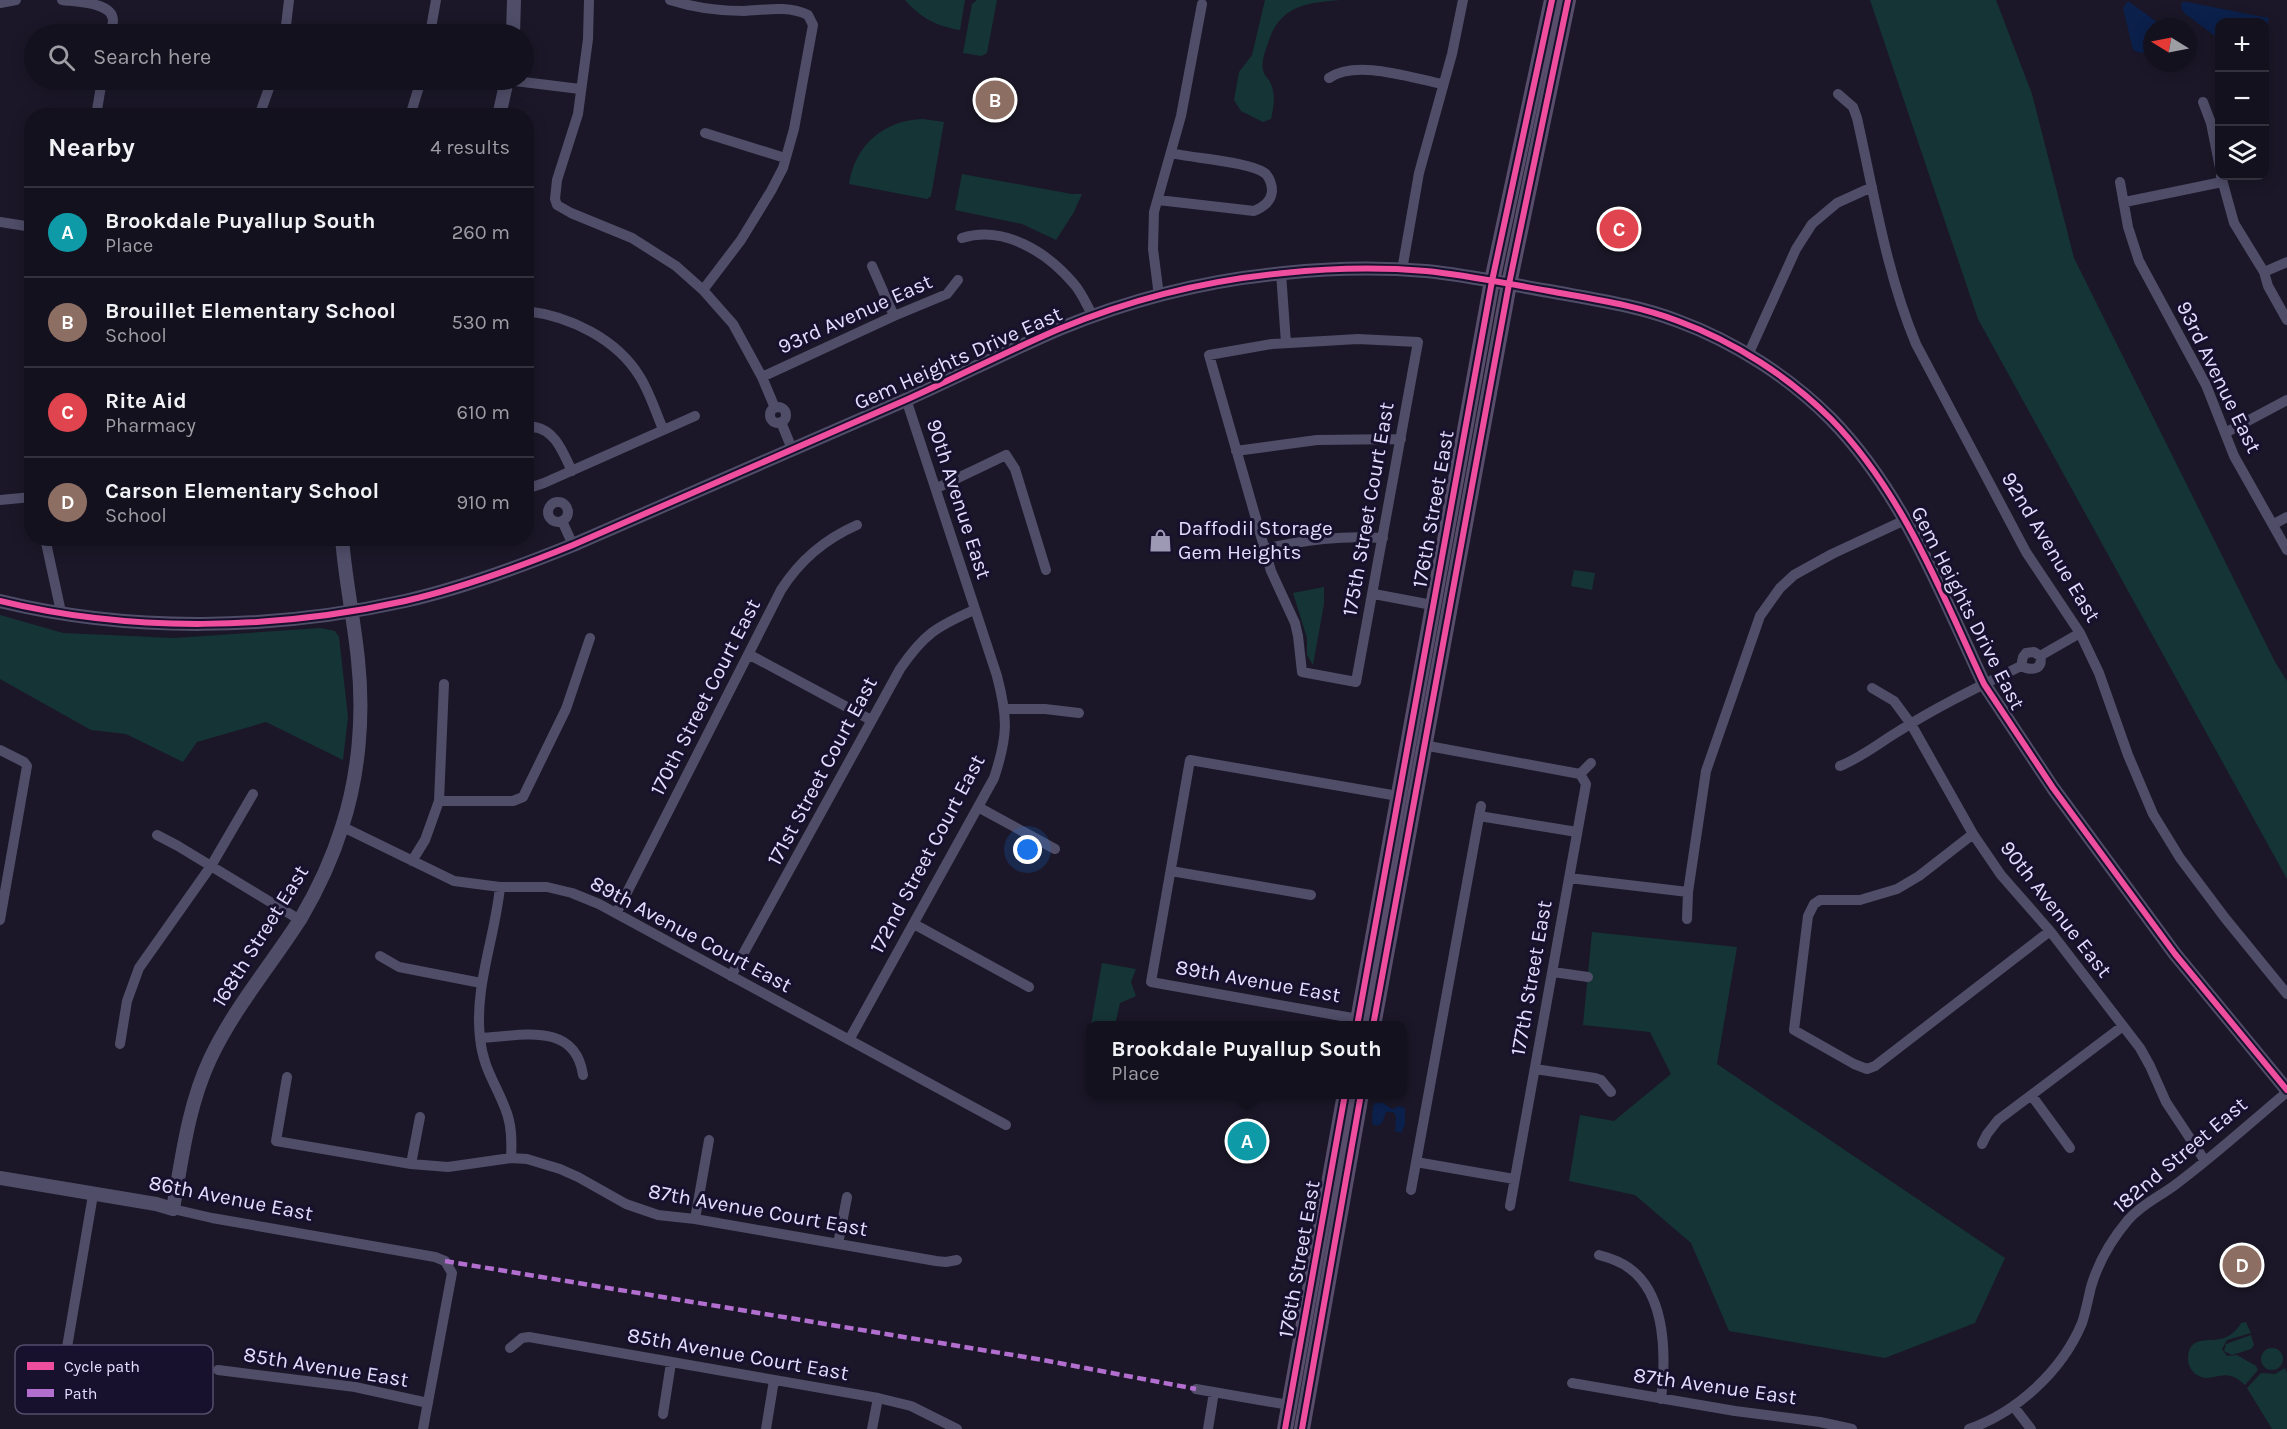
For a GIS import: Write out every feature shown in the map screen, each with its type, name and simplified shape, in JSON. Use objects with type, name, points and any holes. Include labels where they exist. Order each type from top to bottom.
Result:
[{"type":"main road","name":"176th Street East","points":[[1361,1021],[1398,796],[1492,281],[1552,0]]},
{"type":"main road","name":"176th Street East","points":[[1362,1021],[1387,948],[1509,284],[1568,0]]},
{"type":"main road","points":[[1423,745],[1416,739],[1426,675],[1425,646]]},
{"type":"main road","points":[[1387,948],[1388,900],[1404,803],[1398,796]]},
{"type":"main road","name":"176th Street East","points":[[1285,1429],[1344,1099]]},
{"type":"main road","points":[[1351,1099],[1345,1137],[1352,1145]]},
{"type":"main road","name":"176th Street East","points":[[1302,1429],[1360,1099]]},
{"type":"main road","points":[[1289,1405],[1296,1413],[1295,1429]]},
{"type":"street","points":[[0,3],[16,0]]},
{"type":"street","points":[[62,0],[100,5],[108,10],[113,20],[112,24]]},
{"type":"street","points":[[286,24],[290,0]]},
{"type":"street","points":[[432,24],[436,0]]},
{"type":"street","points":[[513,24],[514,0]]},
{"type":"street","points":[[589,0],[587,47],[573,135],[557,180],[555,199],[557,205],[632,238],[675,266],[703,290],[734,324],[762,377],[775,408],[781,407],[785,412],[785,418],[781,422],[792,449]]},
{"type":"street","points":[[670,0],[700,8],[744,11],[794,10],[808,15],[813,25],[794,129],[783,168],[741,240],[703,290]]},
{"type":"street","points":[[1402,270],[1417,182],[1452,54],[1463,0]]},
{"type":"street","points":[[1159,296],[1152,232],[1158,200],[1181,116],[1202,4]]},
{"type":"street","points":[[1329,78],[1337,73],[1358,69],[1443,84]]},
{"type":"street","points":[[534,83],[580,89]]},
{"type":"street","points":[[97,108],[100,90]]},
{"type":"street","points":[[262,108],[268,90]]},
{"type":"street","points":[[412,108],[418,90]]},
{"type":"street","points":[[501,108],[505,90]]},
{"type":"street","name":"92nd Avenue East","points":[[1838,94],[1853,106],[1899,299],[1916,344],[2026,552],[2080,633],[2099,673],[2128,755],[2153,814],[2180,858],[2287,994]]},
{"type":"street","points":[[2203,102],[2215,143]]},
{"type":"street","points":[[705,133],[785,158]]},
{"type":"street","points":[[1158,200],[1254,211],[1263,208],[1271,195],[1270,181],[1263,172],[1240,165],[1171,153]]},
{"type":"street","points":[[2125,202],[2218,180]]},
{"type":"street","points":[[2222,180],[2234,223],[2264,272],[2268,286],[2287,320]]},
{"type":"street","name":"93rd Avenue East","points":[[2120,182],[2128,227],[2139,261],[2206,385],[2234,456],[2287,550]]},
{"type":"street","points":[[1748,355],[1796,249],[1812,224],[1836,203],[1872,187]]},
{"type":"street","points":[[0,222],[24,226]]},
{"type":"street","points":[[962,238],[978,233],[996,235],[1036,250],[1051,260],[1076,285],[1093,316]]},
{"type":"street","points":[[2264,272],[2287,262]]},
{"type":"street","points":[[872,266],[894,316]]},
{"type":"street","name":"Gem Heights Drive East","points":[[0,601],[111,620],[212,624],[291,619],[351,611],[440,592],[539,559],[573,545],[1093,316],[1198,287],[1281,273],[1348,269],[1402,270],[1492,281],[1606,301],[1678,321],[1748,355],[1791,384],[1828,416],[1870,466],[1905,520],[1984,684],[2053,788],[2175,954],[2287,1091]]},
{"type":"street","points":[[1281,273],[1286,343],[1209,356],[1264,549],[1312,539],[1353,536],[1383,538]]},
{"type":"street","name":"93rd Avenue East","points":[[762,377],[947,294],[958,280]]},
{"type":"street","points":[[534,313],[562,318],[592,332],[620,353],[641,378],[663,429]]},
{"type":"street","name":"175th Street Court East","points":[[1264,549],[1271,571],[1295,623],[1302,672],[1356,682],[1374,594],[1418,342],[1358,339],[1286,343]]},
{"type":"street","name":"90th Avenue East","points":[[906,399],[937,488],[974,610]]},
{"type":"street","points":[[2225,433],[2287,400]]},
{"type":"street","points":[[534,486],[694,417]]},
{"type":"street","points":[[534,427],[549,432],[554,437],[572,471]]},
{"type":"street","points":[[1236,451],[1317,440],[1401,439]]},
{"type":"street","points":[[937,488],[1006,455],[1016,468],[1046,570]]},
{"type":"street","points":[[544,483],[554,503],[561,502],[567,508],[567,515],[562,521],[573,545]]},
{"type":"street","points":[[0,500],[24,498]]},
{"type":"street","points":[[2274,525],[2287,517]]},
{"type":"street","points":[[1687,919],[1688,892],[1706,771],[1755,626],[1767,603],[1780,588],[1808,566],[1905,520]]},
{"type":"street","name":"170th Street Court East","points":[[617,912],[789,577],[820,546],[836,534],[857,525]]},
{"type":"street","points":[[47,546],[61,612]]},
{"type":"street","name":"168th Street East","points":[[173,1209],[192,1108],[210,1058],[244,999],[300,920],[327,869],[343,827],[351,794],[359,735],[360,692],[343,546]]},
{"type":"street","points":[[1374,594],[1432,605]]},
{"type":"street","name":"172nd Street Court East","points":[[849,1040],[994,778],[1000,759],[1005,737],[1005,709],[997,676],[974,610]]},
{"type":"street","name":"171st Street Court East","points":[[732,976],[900,669],[920,642],[948,622],[974,610]]},
{"type":"street","points":[[1840,766],[1860,757],[1911,724],[1984,684],[2021,666],[2030,670],[2038,667],[2040,656],[2080,633]]},
{"type":"street","points":[[439,801],[513,801],[523,797],[566,709],[590,638]]},
{"type":"street","points":[[750,655],[871,720]]},
{"type":"street","points":[[412,861],[424,840],[439,801],[444,684]]},
{"type":"street","name":"90th Avenue East","points":[[1872,688],[1894,701],[1911,724],[1973,834],[2001,874],[2050,931],[2123,1026],[2150,1066],[2166,1102],[2205,1161]]},
{"type":"street","points":[[1005,709],[1079,712]]},
{"type":"street","points":[[1423,745],[1580,774],[1591,763]]},
{"type":"street","points":[[0,750],[24,762],[27,766],[0,920]]},
{"type":"street","points":[[1311,895],[1171,871],[1190,760],[1398,796]]},
{"type":"street","name":"177th Street East","points":[[1510,1206],[1586,784],[1580,774]]},
{"type":"street","points":[[120,1044],[127,1001],[140,968],[211,866],[253,794]]},
{"type":"street","points":[[978,807],[1055,849]]},
{"type":"street","points":[[1411,1190],[1480,811],[1577,832]]},
{"type":"street","name":"89th Avenue Court East","points":[[343,827],[454,880],[500,887],[533,886],[559,889],[617,912],[1006,1125]]},
{"type":"street","points":[[1973,834],[1919,876],[1897,889],[1860,900],[1820,900],[1814,904],[1808,916],[1794,1030],[1861,1068],[1867,1069],[1875,1066],[2050,931]]},
{"type":"street","points":[[157,836],[300,920]]},
{"type":"street","name":"89th Avenue East","points":[[1171,871],[1151,982],[1346,1021]]},
{"type":"street","points":[[1569,878],[1688,892]]},
{"type":"street","points":[[500,887],[494,930],[481,983],[480,1038],[487,1070],[505,1108],[511,1128],[511,1158]]},
{"type":"street","points":[[914,924],[1029,987]]},
{"type":"street","points":[[380,956],[388,963],[399,967],[481,983]]},
{"type":"street","points":[[1553,972],[1588,977]]},
{"type":"street","points":[[1982,1144],[1998,1120],[2123,1026]]},
{"type":"street","points":[[480,1038],[542,1036],[558,1038],[566,1042],[578,1055],[583,1075]]},
{"type":"street","points":[[1534,1069],[1595,1078],[1601,1080],[1611,1092]]},
{"type":"street","name":"87th Avenue Court East","points":[[287,1077],[276,1141],[411,1164],[448,1167],[511,1158],[527,1160],[560,1168],[626,1204],[658,1215],[694,1219],[936,1262],[957,1260]]},
{"type":"street","name":"182nd Street East","points":[[2014,1407],[2042,1381],[2074,1338],[2082,1321],[2091,1286],[2103,1259],[2127,1222],[2144,1204],[2174,1186],[2287,1091]]},
{"type":"street","points":[[2032,1095],[2070,1148]]},
{"type":"street","points":[[411,1164],[420,1117]]},
{"type":"street","points":[[694,1219],[709,1140]]},
{"type":"street","points":[[1416,1162],[1514,1179]]},
{"type":"street","name":"86th Avenue East","points":[[0,1178],[156,1204],[212,1218],[435,1257],[446,1261],[452,1273],[428,1403]]},
{"type":"street","points":[[67,1345],[93,1195]]},
{"type":"street","points":[[838,1244],[847,1197]]},
{"type":"street","points":[[1599,1255],[1619,1261],[1632,1269],[1655,1303],[1661,1321],[1664,1347],[1661,1399]]},
{"type":"street","name":"85th Avenue Court East","points":[[510,1348],[522,1338],[529,1337],[878,1398],[911,1406],[957,1429]]},
{"type":"street","points":[[663,1414],[671,1363]]},
{"type":"street","name":"85th Avenue East","points":[[218,1370],[355,1387],[428,1403]]},
{"type":"street","points":[[766,1429],[774,1380]]},
{"type":"street","name":"87th Avenue East","points":[[1572,1383],[1735,1412],[1820,1422],[1852,1429]]},
{"type":"street","points":[[1196,1389],[1289,1405]]},
{"type":"street","points":[[1208,1429],[1214,1392]]},
{"type":"street","points":[[872,1429],[878,1398]]},
{"type":"street","points":[[423,1429],[428,1403]]},
{"type":"street","points":[[1969,1429],[2014,1407],[2031,1429]]},
{"type":"green space","points":[[905,0],[965,0],[960,30],[930,20],[917,12]]},
{"type":"green space","points":[[977,0],[997,0],[987,53],[981,56],[963,53],[972,4]]},
{"type":"green space","points":[[1265,0],[1341,0],[1296,8],[1287,13],[1273,30],[1263,60],[1263,67],[1272,87],[1274,105],[1271,119],[1263,122],[1241,111],[1234,100],[1239,72],[1252,55]]},
{"type":"green space","points":[[1870,0],[1996,0],[2032,94],[2074,258],[2275,662],[2287,681],[2287,879],[1978,319]]},
{"type":"green space","points":[[923,119],[944,122],[931,196],[927,199],[849,184],[858,158],[874,137],[896,124]]},
{"type":"green space","points":[[962,174],[1082,194],[1074,212],[1056,240],[1022,224],[955,210]]},
{"type":"green space","points":[[1574,570],[1595,573],[1592,590],[1571,586]]},
{"type":"green space","points":[[1324,587],[1324,604],[1313,665],[1307,655],[1307,638],[1293,593]]},
{"type":"green space","points":[[0,615],[63,633],[174,638],[320,628],[335,631],[339,637],[348,717],[343,760],[266,722],[197,742],[183,762],[126,734],[91,730],[0,679]]},
{"type":"green space","points":[[1592,932],[1737,947],[1717,1064],[2005,1258],[1975,1323],[1885,1358],[1729,1331],[1691,1243],[1635,1195],[1569,1181],[1580,1115],[1614,1121],[1671,1074],[1650,1032],[1583,1025]]},
{"type":"green space","points":[[1102,963],[1136,969],[1131,982],[1136,996],[1120,1003],[1116,1021],[1092,1021]]},
{"type":"green space","points":[[2246,1322],[2251,1333],[2227,1340],[2222,1349],[2227,1356],[2237,1355],[2256,1366],[2258,1370],[2245,1385],[2231,1376],[2208,1378],[2193,1372],[2188,1359],[2192,1346],[2201,1341],[2227,1337],[2241,1323]]},
{"type":"green space","points":[[2251,1335],[2254,1345],[2251,1349],[2232,1355],[2224,1351],[2226,1344]]},
{"type":"green space","points":[[2268,1348],[2276,1348],[2283,1355],[2283,1363],[2276,1370],[2268,1370],[2261,1363],[2261,1355]]},
{"type":"green space","points":[[2285,1368],[2287,1373],[2287,1429],[2272,1429],[2247,1388],[2261,1373],[2275,1374]]},
{"type":"water","points":[[2128,1],[2152,18],[2143,18],[2143,52],[2133,50],[2123,8]]},
{"type":"water","points":[[2182,2],[2187,2],[2269,18],[2215,18],[2215,36],[2197,23],[2197,18],[2191,18],[2181,8]]},
{"type":"water","points":[[1375,1103],[1383,1103],[1392,1109],[1399,1106],[1405,1108],[1405,1125],[1401,1133],[1395,1131],[1396,1116],[1393,1112],[1386,1112],[1382,1123],[1377,1126],[1372,1124]]},
{"type":"marked path","points":[[445,1261],[1043,1360],[1196,1389]]},
{"type":"cycle path","points":[[1358,1021],[1492,281],[1552,0]]},
{"type":"cycle path","points":[[1374,1021],[1509,284],[1568,0]]},
{"type":"cycle path","points":[[0,601],[100,619],[202,624],[305,618],[355,611],[426,596],[490,576],[573,545],[908,399],[1059,329],[1141,300],[1198,286],[1255,276],[1319,270],[1408,270],[1472,277],[1614,303],[1678,321],[1740,350],[1779,375],[1815,404],[1856,448],[1900,511],[1936,579],[1984,684],[2053,788],[2175,954],[2287,1090]]},
{"type":"cycle path","points":[[1285,1429],[1344,1099]]},
{"type":"cycle path","points":[[1302,1429],[1360,1099]]},
{"type":"place","name":"Brouillet Elementary School","points":[[995,100]]},
{"type":"place","name":"Rite Aid","points":[[1619,229]]},
{"type":"place","name":"Daffodil Storage Gem Heights","points":[[1160,540]]},
{"type":"place","name":"Brookdale Puyallup South","points":[[1247,1141]]},
{"type":"place","name":"Carson Elementary School","points":[[2242,1265]]}]
